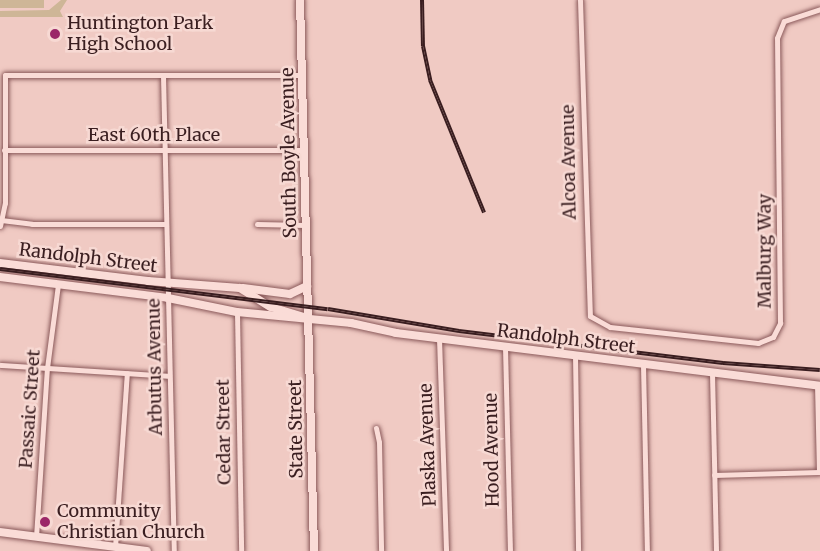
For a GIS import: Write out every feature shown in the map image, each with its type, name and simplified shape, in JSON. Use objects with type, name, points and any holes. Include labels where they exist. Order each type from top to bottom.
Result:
[{"type":"street","name":"South Boyle Avenue","points":[[300,0],[308,306]]},
{"type":"street","name":"Alcoa Avenue","points":[[580,0],[588,312],[594,322]]},
{"type":"street","name":"Malburg Way","points":[[594,322],[610,327],[758,343],[773,337],[780,323],[781,295],[777,38],[784,21],[820,9]]},
{"type":"street","points":[[166,224],[1,223],[5,75],[302,75]]},
{"type":"street","name":"Arbutus Avenue","points":[[163,75],[174,551]]},
{"type":"street","name":"East 60th Place","points":[[4,150],[304,150]]},
{"type":"street","points":[[257,224],[305,225]]},
{"type":"street","name":"Randolph Street","points":[[0,263],[168,283],[240,288],[271,307],[308,318]]},
{"type":"street","name":"Randolph Street","points":[[0,278],[168,298],[237,312],[308,318],[505,347],[818,386]]},
{"type":"street","name":"Passaic Street","points":[[36,537],[47,368],[58,284]]},
{"type":"street","points":[[240,288],[290,294],[307,286]]},
{"type":"street","name":"State Street","points":[[308,306],[314,551]]},
{"type":"street","name":"Cedar Street","points":[[237,312],[241,551]]},
{"type":"street","name":"Plaska Avenue","points":[[439,338],[446,551]]},
{"type":"street","name":"Hood Avenue","points":[[505,347],[510,551]]},
{"type":"street","points":[[574,355],[578,551]]},
{"type":"street","points":[[643,364],[647,551]]},
{"type":"street","points":[[0,365],[169,376]]},
{"type":"street","points":[[115,547],[127,373]]},
{"type":"street","points":[[712,373],[716,551]]},
{"type":"street","points":[[714,475],[819,472],[818,386]]},
{"type":"street","points":[[375,428],[380,442],[381,551]]},
{"type":"street","points":[[0,532],[147,551]]},
{"type":"shaded area","points":[[0,0],[44,0],[44,8],[0,8]]},
{"type":"shaded area","points":[[61,0],[67,0],[60,11],[63,17],[0,17],[0,11],[49,10]]},
{"type":"railway","points":[[422,0],[423,46],[430,80],[484,212]]},
{"type":"railway","points":[[0,269],[328,309],[459,331],[723,363],[820,370]]},
{"type":"place","name":"Huntington Park High School","points":[[55,34]]},
{"type":"place","name":"Community Christian Church","points":[[45,522]]}]
